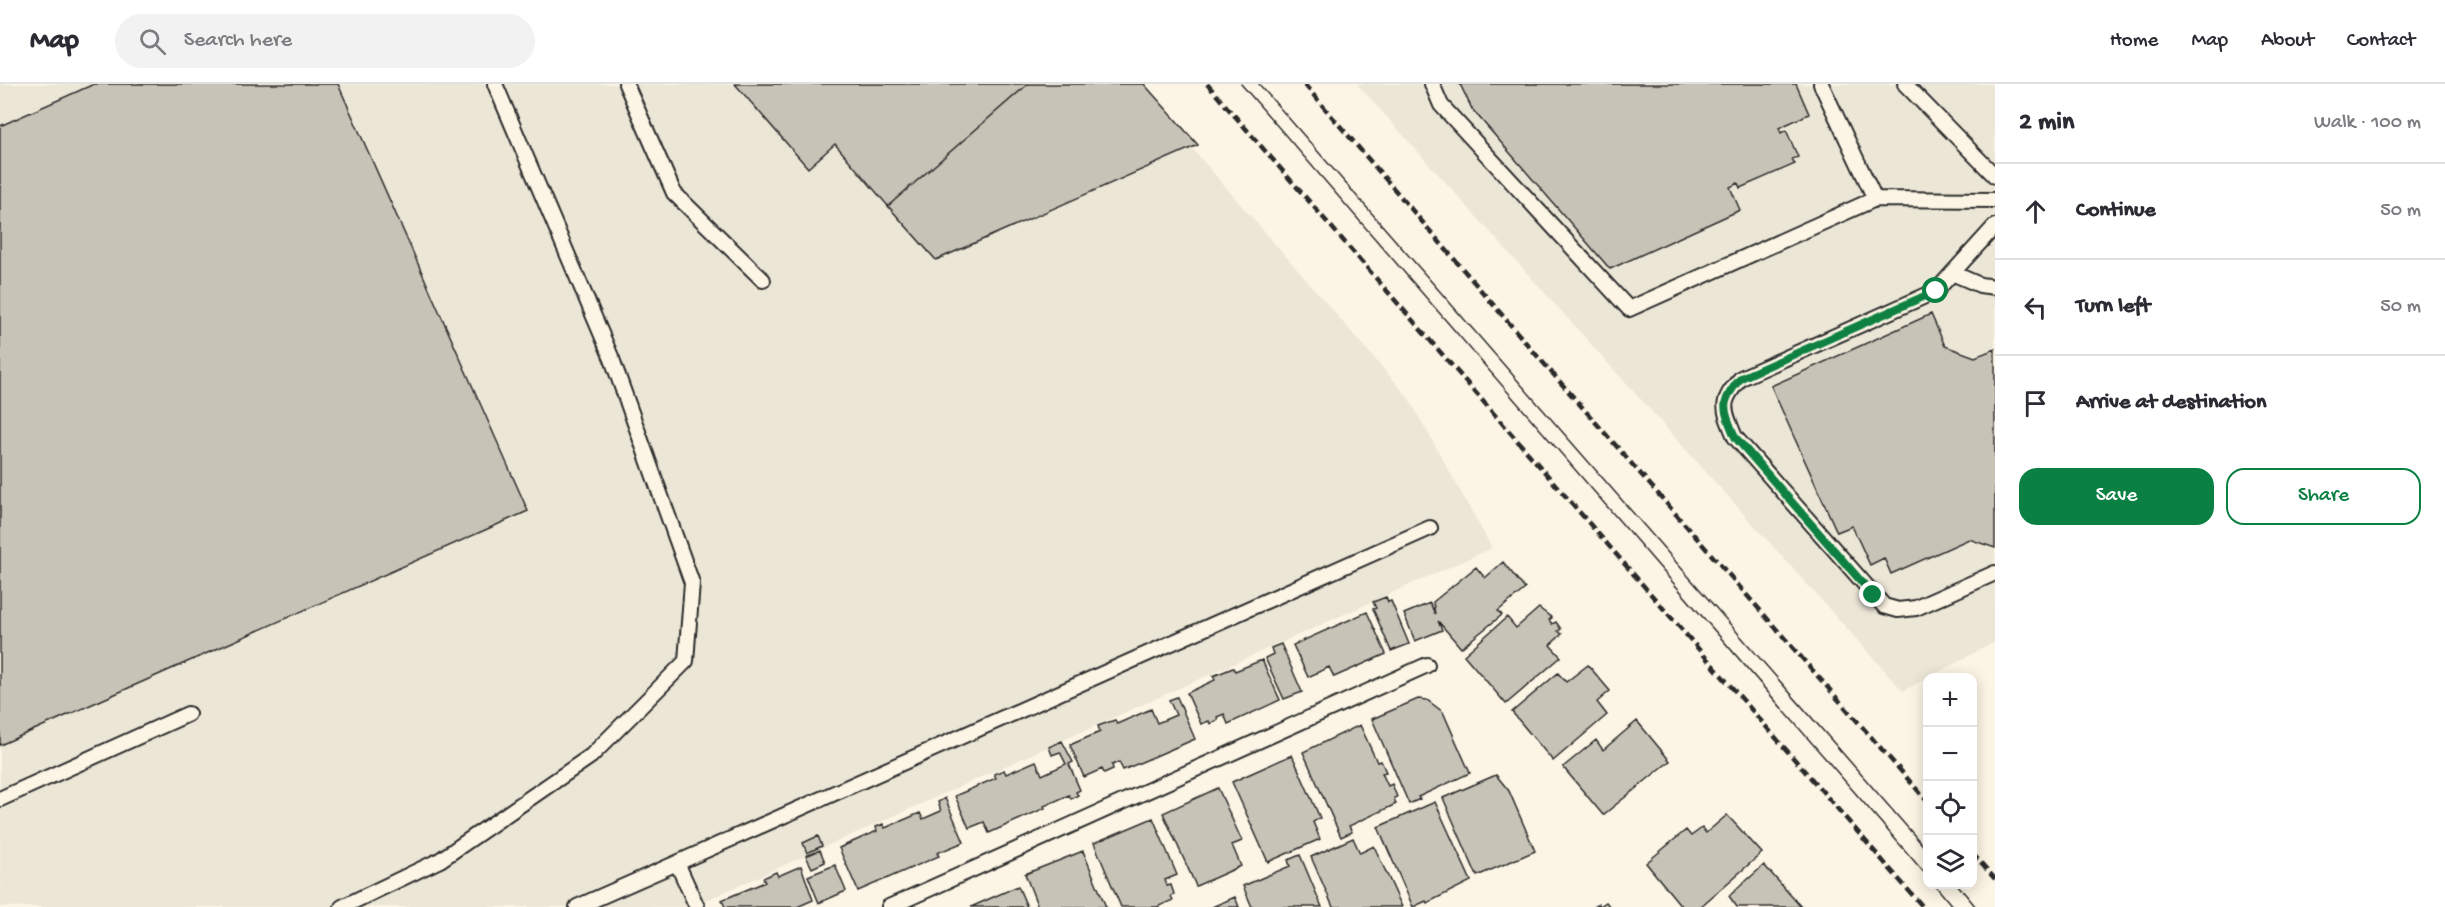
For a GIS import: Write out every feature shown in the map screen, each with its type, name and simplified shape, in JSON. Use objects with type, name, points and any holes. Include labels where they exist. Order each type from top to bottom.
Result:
[{"type":"lane","points":[[342,907],[440,860],[591,756],[687,661],[692,583],[612,359],[495,84]]},
{"type":"lane","points":[[626,84],[674,193],[763,280]]},
{"type":"lane","points":[[1432,84],[1441,105],[1629,309],[1875,199],[1995,200]]},
{"type":"lane","points":[[1821,84],[1875,199]]},
{"type":"lane","points":[[1905,84],[1995,176]]},
{"type":"lane","points":[[1995,226],[1936,291],[1741,378],[1727,395],[1725,412],[1735,437],[1884,606],[1898,610],[1916,608],[1995,573]]},
{"type":"lane","points":[[1952,273],[1980,285],[1995,287]]},
{"type":"lane","points":[[577,907],[1430,528]]},
{"type":"lane","points":[[889,907],[1427,665]]},
{"type":"lane","points":[[0,798],[188,714]]},
{"type":"lane","points":[[677,863],[697,907]]},
{"type":"shaded area","points":[[0,84],[1136,84],[1408,397],[1492,548],[691,907],[0,907]]},
{"type":"shaded area","points":[[1357,84],[1995,84],[1995,642],[1937,673],[1923,673],[1923,680],[1903,691]]},
{"type":"building","points":[[94,84],[338,84],[528,511],[0,745],[0,126]]},
{"type":"building","points":[[735,84],[1028,84],[888,206],[835,144],[808,168]]},
{"type":"building","points":[[1028,84],[1144,84],[1198,145],[936,260],[888,206]]},
{"type":"building","points":[[1460,84],[1796,84],[1809,114],[1779,128],[1781,133],[1786,130],[1798,157],[1792,159],[1795,164],[1740,188],[1738,183],[1730,187],[1740,210],[1610,269],[1472,109]]},
{"type":"building","points":[[1931,314],[1945,346],[1975,357],[1995,349],[1995,548],[1969,539],[1891,574],[1884,558],[1870,565],[1852,526],[1837,532],[1771,386]]},
{"type":"building","points":[[1503,562],[1525,589],[1498,611],[1502,615],[1461,648],[1438,621],[1442,630],[1415,641],[1404,614],[1430,603],[1435,614],[1433,602],[1476,567],[1485,578]]},
{"type":"building","points":[[1386,597],[1388,602],[1391,601],[1409,644],[1391,651],[1373,609],[1376,608],[1373,602]]},
{"type":"building","points":[[1539,608],[1552,618],[1549,620],[1552,624],[1556,622],[1561,629],[1558,631],[1562,634],[1550,645],[1561,657],[1506,704],[1464,655],[1507,617],[1516,628]]},
{"type":"building","points":[[1367,612],[1386,654],[1334,677],[1329,667],[1308,677],[1293,645]]},
{"type":"building","points":[[1281,644],[1302,692],[1284,699],[1265,658],[1273,654],[1271,648]]},
{"type":"building","points":[[1262,660],[1280,700],[1228,724],[1224,714],[1210,724],[1209,721],[1201,724],[1187,693],[1215,680],[1213,676],[1233,668],[1235,671]]},
{"type":"building","points":[[1588,665],[1610,691],[1597,702],[1607,715],[1553,761],[1512,712],[1558,673],[1566,682]]},
{"type":"building","points":[[1177,697],[1195,739],[1123,770],[1119,762],[1112,765],[1113,769],[1104,773],[1102,769],[1084,777],[1070,745],[1100,732],[1098,726],[1115,720],[1117,724],[1151,709],[1157,723],[1176,715],[1169,700]]},
{"type":"building","points":[[1418,699],[1427,700],[1443,712],[1470,773],[1418,797],[1420,799],[1409,804],[1372,719]]},
{"type":"building","points":[[1637,721],[1670,761],[1603,815],[1563,767],[1596,740],[1603,750]]},
{"type":"building","points":[[1360,725],[1377,762],[1381,761],[1386,772],[1382,773],[1388,786],[1392,784],[1397,797],[1394,798],[1396,804],[1349,826],[1352,832],[1341,837],[1303,752]]},
{"type":"building","points":[[1062,741],[1073,762],[1069,764],[1080,790],[1076,792],[1078,795],[1071,799],[1069,795],[989,833],[984,822],[969,828],[955,796],[996,778],[994,774],[1004,770],[1006,774],[1036,761],[1042,775],[1066,764],[1060,752],[1052,755],[1049,747]]},
{"type":"building","points":[[1292,755],[1320,818],[1313,822],[1320,839],[1268,862],[1232,782]]},
{"type":"building","points":[[1496,775],[1509,791],[1535,851],[1477,876],[1443,798]]},
{"type":"building","points":[[1218,788],[1242,841],[1232,845],[1241,866],[1196,886],[1163,813]]},
{"type":"building","points":[[945,798],[964,842],[937,853],[939,856],[858,891],[839,848],[877,831],[876,827],[883,824],[885,828],[920,813],[923,819],[941,811],[938,802]]},
{"type":"building","points":[[1435,802],[1471,881],[1427,903],[1426,901],[1413,907],[1378,827]]},
{"type":"building","points":[[1727,815],[1762,853],[1700,907],[1682,907],[1646,863],[1686,830],[1691,836],[1702,828],[1706,833]]},
{"type":"building","points":[[1153,818],[1177,875],[1165,880],[1167,886],[1171,885],[1173,900],[1157,907],[1121,907],[1094,843]]},
{"type":"building","points":[[818,836],[822,846],[807,853],[803,843]]},
{"type":"building","points":[[1353,838],[1360,853],[1374,846],[1402,907],[1333,907],[1311,857]]},
{"type":"building","points":[[820,850],[825,862],[812,868],[806,856]]},
{"type":"building","points":[[1083,851],[1106,907],[1038,907],[1025,874]]},
{"type":"building","points":[[1300,855],[1322,907],[1252,907],[1243,886],[1290,866],[1288,860]]},
{"type":"building","points":[[835,865],[846,891],[819,903],[808,876]]},
{"type":"building","points":[[1764,865],[1801,907],[1737,907],[1729,896]]},
{"type":"building","points":[[801,866],[813,900],[797,907],[725,907],[722,900],[765,882],[763,878],[776,872],[778,876]]},
{"type":"building","points":[[1018,886],[1027,907],[971,907]]},
{"type":"building","points":[[1235,897],[1239,907],[1212,907]]},
{"type":"building","points":[[1606,902],[1610,907],[1594,907],[1599,904],[1600,906]]},
{"type":"tram line","points":[[1241,84],[1923,871]]},
{"type":"tram line","points":[[1259,84],[1923,845]]},
{"type":"tram line","points":[[1938,889],[1953,907]]},
{"type":"tram line","points":[[1961,889],[1976,907]]},
{"type":"railway","points":[[1207,84],[1923,907]]},
{"type":"railway","points":[[1304,84],[1533,351],[1923,796]]},
{"type":"railway","points":[[1977,859],[1995,879]]},
{"type":"route","points":[[1873,595],[1735,437],[1725,412],[1727,395],[1741,378],[1936,291]]}]
